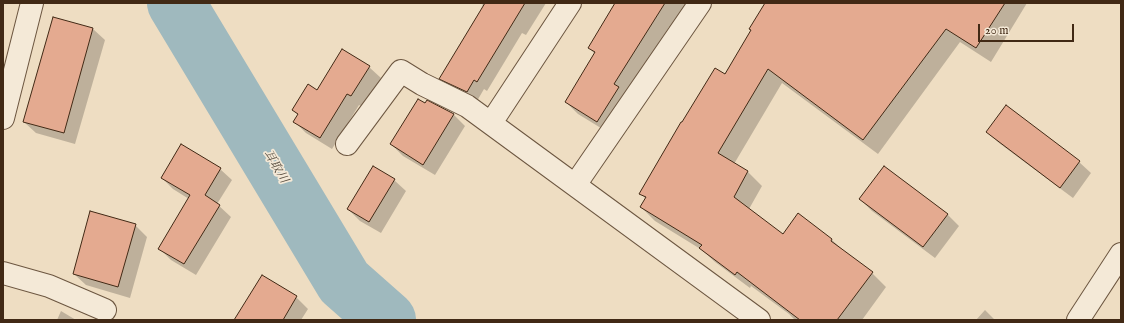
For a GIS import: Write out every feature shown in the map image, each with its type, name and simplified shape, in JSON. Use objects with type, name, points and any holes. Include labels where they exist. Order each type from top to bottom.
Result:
[{"type":"street","points":[[3,114],[32,3]]},
{"type":"street","points":[[491,123],[570,3]]},
{"type":"street","points":[[575,185],[700,3]]},
{"type":"street","points":[[347,144],[401,72],[468,106],[759,320]]},
{"type":"street","points":[[1078,320],[1121,254]]},
{"type":"street","points":[[3,274],[50,286],[105,310]]},
{"type":"building","points":[[485,3],[525,3],[477,82],[474,80],[467,92],[439,79]]},
{"type":"building","points":[[615,3],[665,3],[614,84],[619,87],[597,122],[565,102],[595,52],[588,48]]},
{"type":"building","points":[[765,3],[1005,3],[976,48],[946,29],[863,140],[768,69],[718,153],[748,171],[734,197],[783,234],[798,213],[832,239],[831,241],[873,272],[837,320],[800,320],[737,272],[735,275],[699,248],[702,245],[640,207],[646,197],[639,194],[681,122],[715,68],[725,74]]},
{"type":"building","points":[[53,17],[93,28],[64,133],[23,122]]},
{"type":"building","points":[[342,49],[370,66],[351,96],[347,94],[320,138],[293,122],[298,114],[292,110],[308,84],[317,90]]},
{"type":"building","points":[[418,99],[425,103],[427,100],[454,114],[423,165],[390,144]]},
{"type":"building","points":[[1006,105],[1080,161],[1060,188],[986,132]]},
{"type":"building","points":[[181,144],[221,168],[205,195],[220,205],[184,264],[158,249],[190,195],[161,178]]},
{"type":"building","points":[[373,166],[395,179],[369,222],[347,209]]},
{"type":"building","points":[[884,166],[948,214],[923,247],[859,199]]},
{"type":"building","points":[[90,211],[136,224],[118,287],[73,274]]},
{"type":"building","points":[[262,275],[297,296],[283,320],[234,320]]},
{"type":"waterway","name":"耳取川","points":[[176,3],[344,282],[387,320]]},
{"type":"waterway","points":[[178,6],[192,3]]}]
